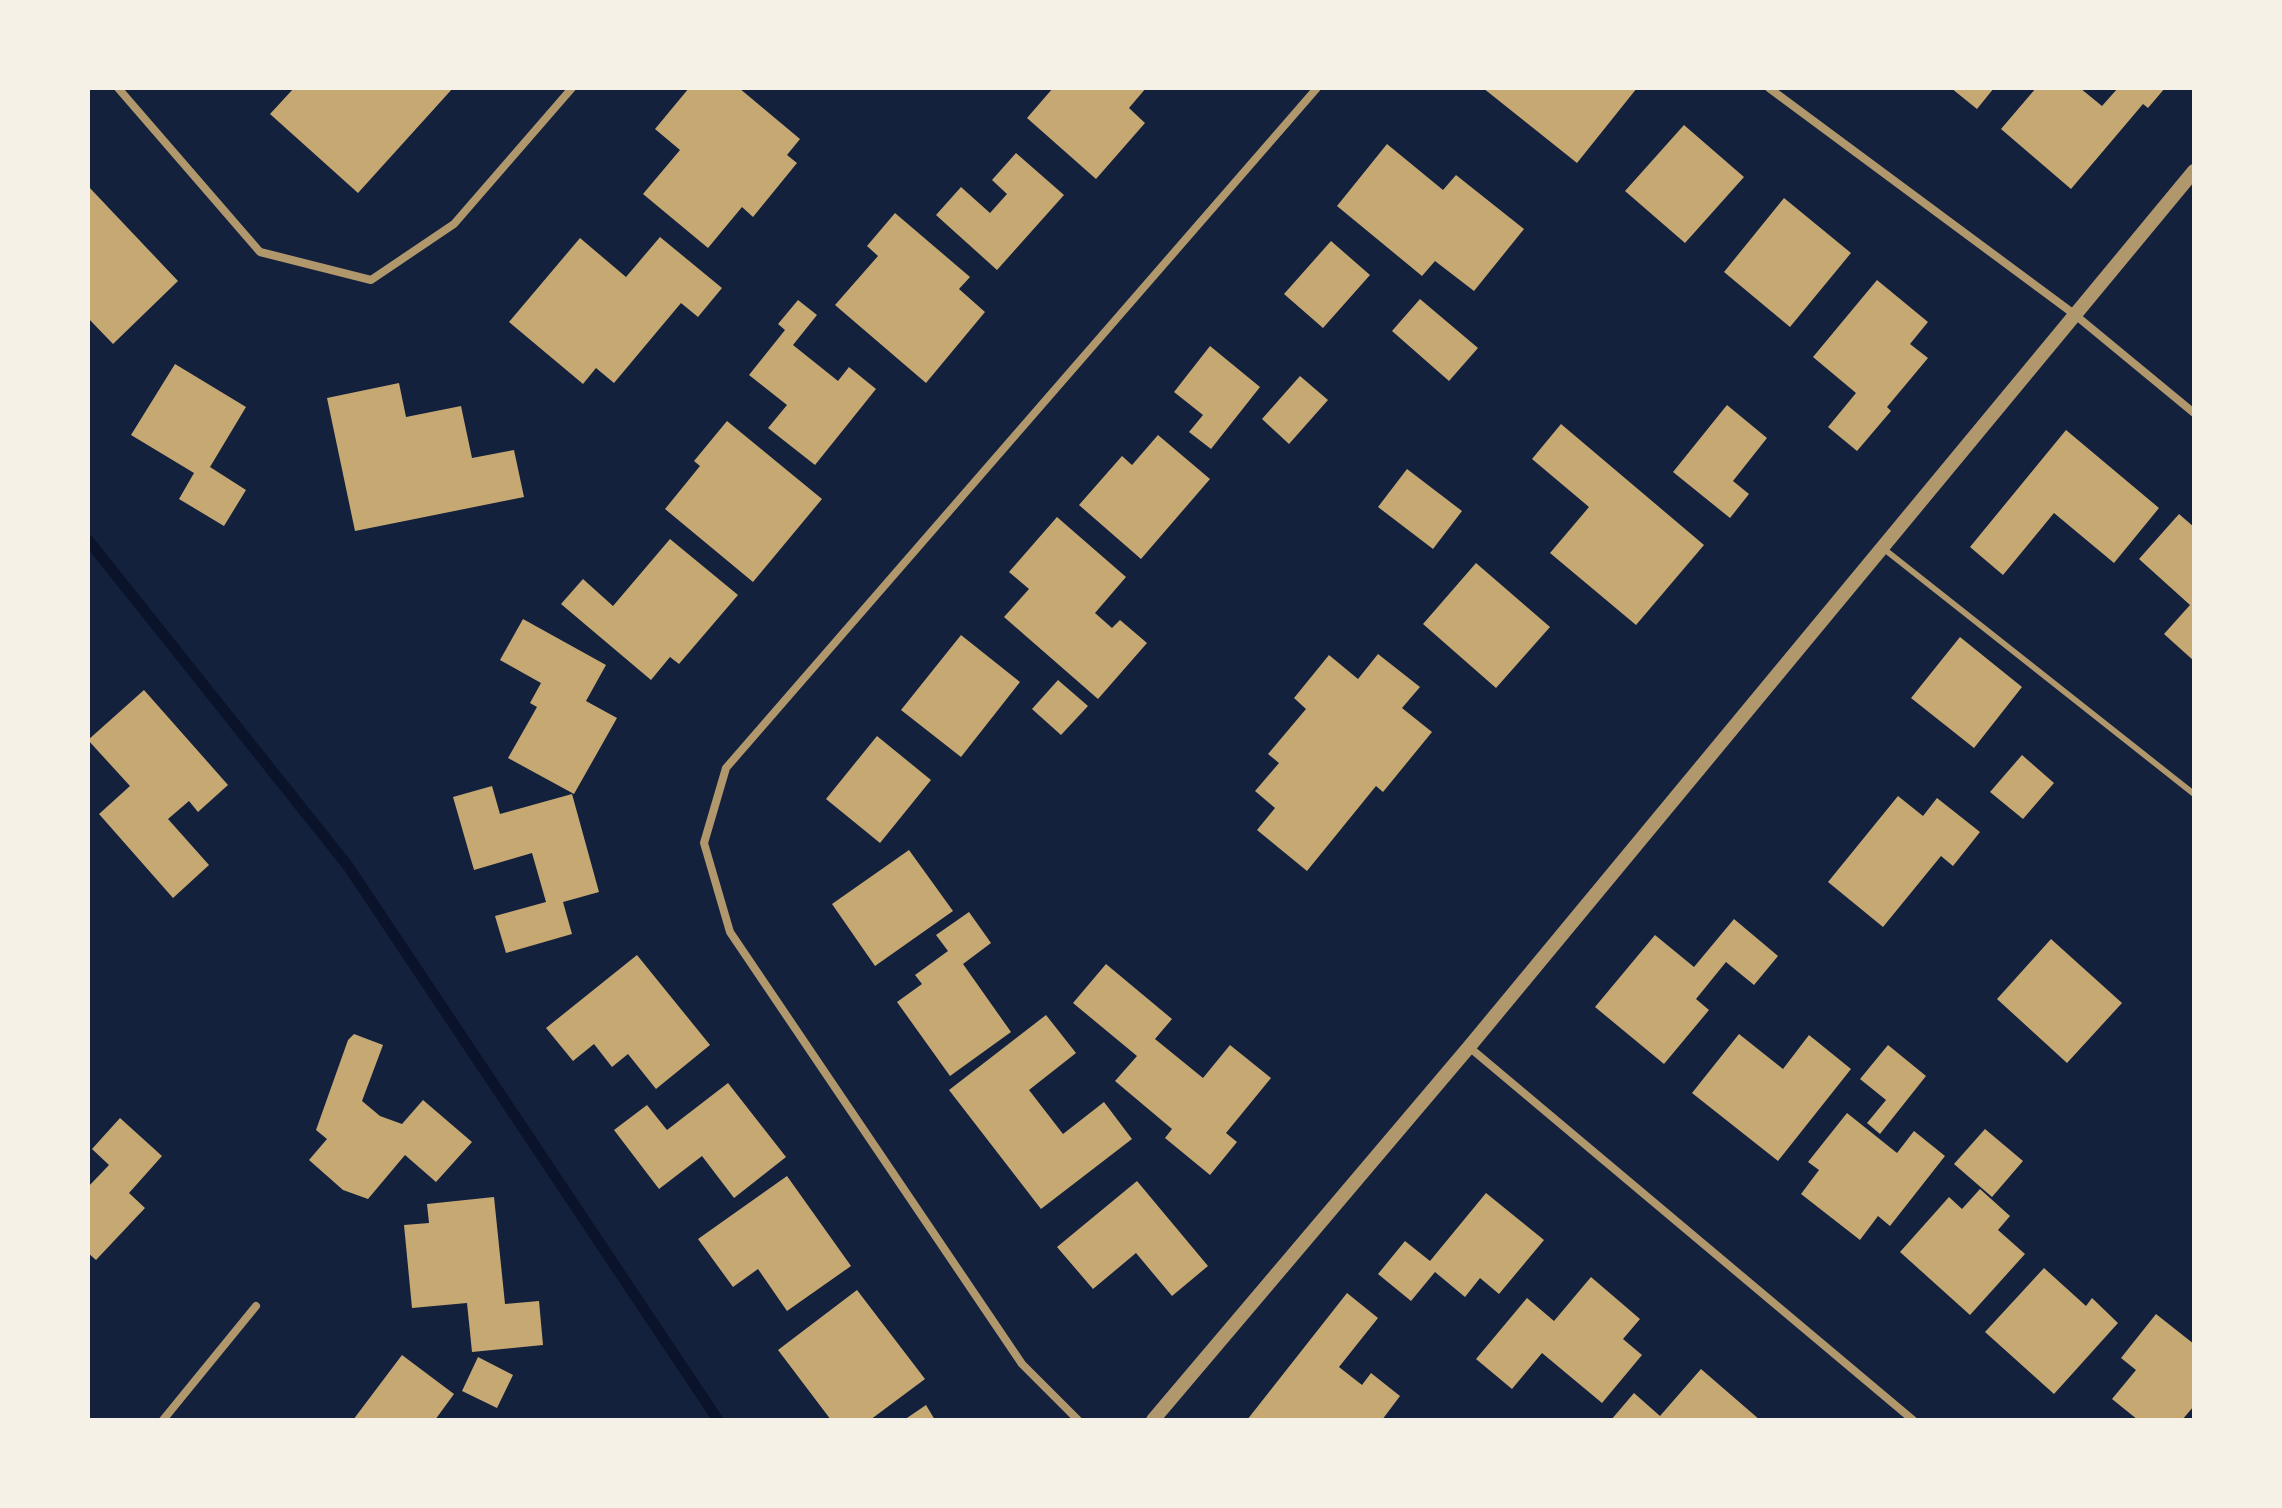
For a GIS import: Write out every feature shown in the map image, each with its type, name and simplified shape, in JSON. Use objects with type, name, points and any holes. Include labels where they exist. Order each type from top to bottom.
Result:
[{"type":"street","points":[[118,88],[260,252],[371,280],[454,224],[572,88]]},
{"type":"street","points":[[1078,1420],[1022,1364],[730,932],[704,843],[726,768],[1317,88]]},
{"type":"street","points":[[1769,88],[2074,314],[2194,413]]},
{"type":"street","points":[[1153,1420],[1469,1047],[2194,171]]},
{"type":"street","points":[[1469,1047],[1913,1420]]},
{"type":"street","points":[[163,1420],[256,1306]]},
{"type":"lane","points":[[1884,549],[2194,794]]},
{"type":"building","points":[[294,88],[453,88],[358,193],[270,114]]},
{"type":"building","points":[[689,88],[739,88],[800,139],[787,155],[797,163],[753,217],[742,207],[708,248],[643,194],[680,150],[655,129]]},
{"type":"building","points":[[1053,88],[1146,88],[1129,108],[1145,123],[1096,179],[1027,118]]},
{"type":"building","points":[[1483,88],[1637,88],[1577,163]]},
{"type":"building","points":[[1951,88],[1994,88],[1977,109]]},
{"type":"building","points":[[2036,88],[2080,88],[2102,106],[2118,88],[2165,88],[2148,108],[2143,104],[2071,189],[2001,129]]},
{"type":"building","points":[[1684,125],[1744,177],[1685,243],[1625,191]]},
{"type":"building","points":[[1387,144],[1443,190],[1456,175],[1524,229],[1474,291],[1435,261],[1422,276],[1337,206]]},
{"type":"building","points":[[1016,153],[1064,195],[997,270],[936,215],[961,187],[990,213],[1007,194],[992,180]]},
{"type":"building","points":[[88,186],[178,281],[113,344],[88,318]]},
{"type":"building","points":[[1784,198],[1851,253],[1790,327],[1724,272]]},
{"type":"building","points":[[895,213],[970,277],[959,289],[985,312],[926,383],[835,305],[878,256],[867,246]]},
{"type":"building","points":[[660,237],[722,288],[698,317],[681,303],[614,383],[596,368],[583,384],[509,322],[580,238],[626,277]]},
{"type":"building","points":[[1331,241],[1370,275],[1323,328],[1284,294]]},
{"type":"building","points":[[1877,280],[1928,322],[1910,344],[1928,358],[1887,407],[1891,411],[1857,451],[1828,427],[1856,393],[1813,357]]},
{"type":"building","points":[[1420,299],[1478,348],[1449,381],[1392,331]]},
{"type":"building","points":[[798,300],[817,315],[793,345],[838,381],[849,367],[876,389],[815,465],[768,428],[787,405],[749,375],[785,330],[778,324]]},
{"type":"building","points":[[1210,346],[1260,387],[1211,449],[1189,432],[1203,415],[1174,392]]},
{"type":"building","points":[[175,364],[246,407],[210,467],[246,490],[224,526],[179,499],[194,473],[131,435]]},
{"type":"building","points":[[1300,376],[1328,400],[1289,444],[1262,419]]},
{"type":"building","points":[[399,383],[406,417],[461,406],[472,458],[514,450],[524,497],[355,531],[327,398]]},
{"type":"building","points":[[1727,405],[1767,438],[1733,481],[1749,494],[1730,518],[1673,472]]},
{"type":"building","points":[[727,421],[822,499],[753,582],[665,509],[700,466],[694,461]]},
{"type":"building","points":[[1561,424],[1704,545],[1636,625],[1550,553],[1589,507],[1532,459]]},
{"type":"building","points":[[2066,430],[2159,508],[2114,563],[2054,513],[2003,575],[1970,547]]},
{"type":"building","points":[[1158,435],[1210,479],[1141,559],[1079,505],[1122,456],[1132,465]]},
{"type":"building","points":[[1407,469],[1462,511],[1433,549],[1378,507]]},
{"type":"building","points":[[2179,514],[2194,527],[2194,661],[2164,634],[2190,605],[2139,559]]},
{"type":"building","points":[[1057,517],[1126,577],[1095,613],[1112,628],[1120,620],[1147,643],[1098,699],[1004,617],[1029,589],[1009,572]]},
{"type":"building","points":[[670,539],[738,595],[679,664],[670,657],[651,680],[561,604],[583,579],[613,606]]},
{"type":"building","points":[[1476,563],[1550,627],[1496,688],[1423,624]]},
{"type":"building","points":[[523,619],[606,665],[586,701],[617,718],[574,794],[508,758],[537,707],[530,703],[541,683],[500,660]]},
{"type":"building","points":[[961,635],[1020,682],[961,757],[901,710]]},
{"type":"building","points":[[1960,637],[2022,687],[1974,748],[1911,698]]},
{"type":"building","points":[[1378,654],[1420,687],[1402,708],[1432,732],[1383,792],[1376,786],[1307,871],[1257,830],[1275,808],[1255,791],[1279,763],[1268,754],[1306,709],[1294,698],[1329,655],[1358,679]]},
{"type":"building","points":[[1058,680],[1088,706],[1061,735],[1032,709]]},
{"type":"building","points":[[144,690],[228,785],[198,812],[189,801],[168,819],[209,865],[173,898],[99,814],[130,786],[88,740]]},
{"type":"building","points":[[877,736],[931,780],[880,843],[826,799]]},
{"type":"building","points":[[2022,755],[2054,783],[2023,819],[1990,792]]},
{"type":"building","points":[[492,786],[500,814],[572,794],[599,892],[563,902],[572,934],[506,953],[495,916],[546,902],[532,853],[474,870],[453,797]]},
{"type":"building","points":[[1898,796],[1923,816],[1937,798],[1980,832],[1953,866],[1941,856],[1883,927],[1828,882]]},
{"type":"building","points":[[909,850],[953,911],[875,966],[832,904]]},
{"type":"building","points":[[969,912],[991,943],[963,964],[1011,1032],[950,1076],[897,1002],[922,984],[915,975],[948,951],[936,935]]},
{"type":"building","points":[[1734,919],[1778,956],[1754,985],[1726,962],[1696,999],[1709,1010],[1664,1064],[1595,1007],[1655,935],[1694,967]]},
{"type":"building","points":[[2051,939],[2122,1003],[2067,1063],[1997,999]]},
{"type":"building","points":[[637,955],[710,1045],[656,1089],[628,1054],[612,1067],[594,1044],[573,1061],[546,1028]]},
{"type":"building","points":[[1106,964],[1172,1019],[1155,1039],[1203,1078],[1230,1045],[1271,1078],[1226,1133],[1237,1142],[1210,1175],[1165,1138],[1172,1129],[1115,1081],[1137,1056],[1073,1003]]},
{"type":"building","points":[[1046,1015],[1076,1053],[1029,1090],[1063,1134],[1104,1102],[1132,1139],[1041,1209],[949,1090]]},
{"type":"building","points":[[354,1034],[383,1045],[362,1101],[380,1116],[402,1124],[423,1100],[472,1142],[436,1182],[405,1155],[368,1199],[343,1190],[309,1160],[327,1139],[316,1130],[348,1040]]},
{"type":"building","points":[[1739,1034],[1783,1069],[1809,1035],[1851,1069],[1778,1161],[1692,1093]]},
{"type":"building","points":[[1888,1045],[1926,1076],[1880,1134],[1867,1123],[1886,1100],[1860,1079]]},
{"type":"building","points":[[728,1083],[786,1157],[734,1198],[702,1156],[659,1189],[614,1130],[647,1105],[667,1130]]},
{"type":"building","points":[[1847,1113],[1897,1153],[1914,1131],[1945,1156],[1890,1226],[1878,1216],[1860,1240],[1801,1194],[1819,1170],[1808,1162]]},
{"type":"building","points":[[120,1118],[162,1156],[129,1193],[145,1208],[96,1260],[88,1253],[88,1187],[109,1165],[92,1149]]},
{"type":"building","points":[[1985,1129],[2023,1161],[1992,1197],[1954,1164]]},
{"type":"building","points":[[787,1176],[851,1266],[787,1311],[758,1269],[733,1287],[698,1239]]},
{"type":"building","points":[[1137,1181],[1208,1266],[1172,1296],[1136,1253],[1093,1289],[1057,1247]]},
{"type":"building","points":[[1980,1189],[2010,1216],[1998,1230],[2025,1254],[1970,1315],[1900,1252],[1949,1197],[1962,1209]]},
{"type":"building","points":[[1486,1193],[1544,1240],[1499,1294],[1480,1278],[1465,1297],[1435,1272],[1411,1301],[1378,1274],[1405,1241],[1430,1261]]},
{"type":"building","points":[[494,1197],[505,1304],[539,1301],[543,1345],[472,1352],[467,1303],[412,1308],[404,1225],[429,1223],[427,1204]]},
{"type":"building","points":[[2044,1268],[2086,1306],[2092,1298],[2118,1323],[2054,1394],[1985,1332]]},
{"type":"building","points":[[1591,1277],[1640,1319],[1623,1339],[1642,1355],[1602,1403],[1542,1353],[1512,1389],[1476,1359],[1527,1298],[1554,1321]]},
{"type":"building","points":[[857,1290],[925,1379],[870,1420],[831,1420],[778,1350]]},
{"type":"building","points":[[1347,1293],[1378,1318],[1339,1367],[1362,1385],[1371,1373],[1400,1396],[1382,1420],[1247,1420]]},
{"type":"building","points":[[2156,1314],[2194,1344],[2194,1406],[2182,1420],[2138,1420],[2112,1399],[2136,1370],[2121,1358]]},
{"type":"building","points":[[402,1355],[454,1394],[435,1420],[353,1420]]},
{"type":"building","points":[[478,1357],[513,1375],[497,1408],[462,1391]]},
{"type":"building","points":[[1701,1369],[1760,1420],[1611,1420],[1634,1393],[1660,1416]]},
{"type":"building","points":[[926,1405],[935,1420],[904,1420]]},
{"type":"waterway","points":[[88,540],[348,866],[718,1420]]}]
